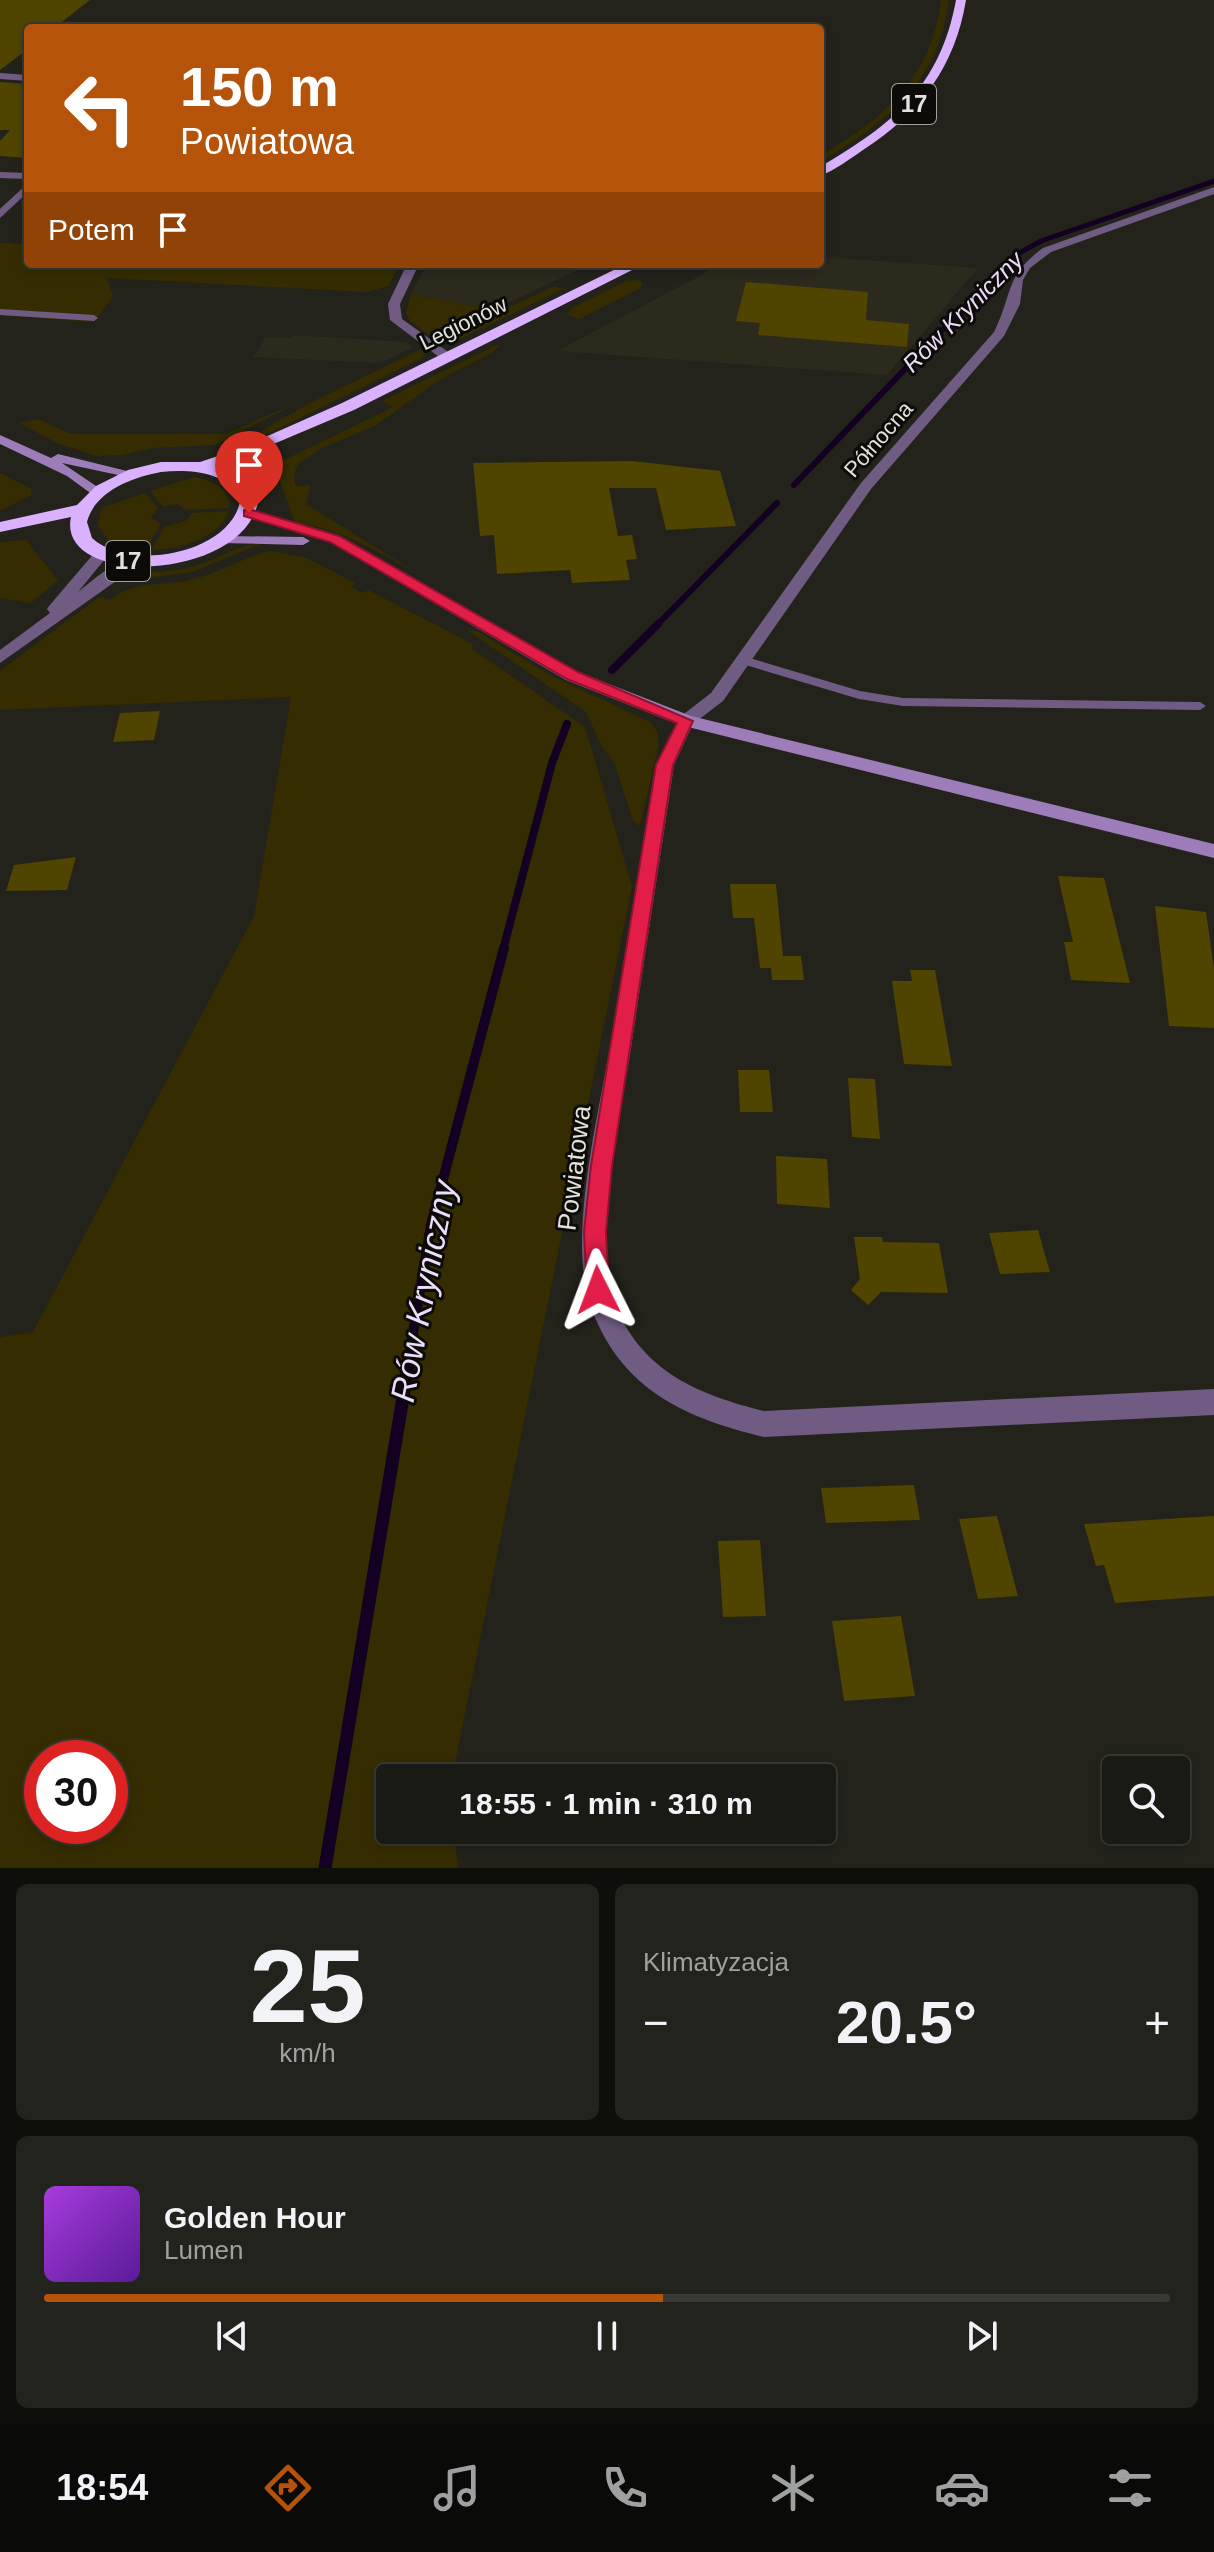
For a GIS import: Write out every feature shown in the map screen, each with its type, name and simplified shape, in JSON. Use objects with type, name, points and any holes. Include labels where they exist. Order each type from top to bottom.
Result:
[{"type":"highway","name":"17","points":[[824,169],[892,124],[929,87],[953,47],[961,0]]},
{"type":"highway","name":"Legionów","points":[[201,467],[310,424],[629,268]]},
{"type":"highway","name":"Legionów","points":[[239,481],[259,456],[310,424]]},
{"type":"highway","points":[[0,527],[81,518],[98,492],[132,474],[167,466],[201,467],[239,481],[249,496],[249,513]]},
{"type":"highway","name":"17","points":[[0,537],[81,518],[85,542],[101,554],[135,562],[179,559],[225,540],[240,527],[249,513]]},
{"type":"main road","points":[[0,439],[72,473],[98,492]]},
{"type":"main road","points":[[27,451],[132,474]]},
{"type":"main road","points":[[249,513],[285,526],[322,533],[572,676],[686,721],[1214,851]]},
{"type":"main road","points":[[225,540],[278,538],[354,552]]},
{"type":"street","points":[[0,76],[24,78]]},
{"type":"street","points":[[0,175],[24,176]]},
{"type":"street","points":[[0,215],[24,190]]},
{"type":"street","name":"Północna","points":[[686,721],[717,697],[866,486],[1000,333],[1014,304],[1017,280],[1026,266],[1064,242],[1214,190]]},
{"type":"street","points":[[411,268],[396,299],[396,320],[447,357]]},
{"type":"street","points":[[45,624],[101,554]]},
{"type":"street","points":[[0,658],[110,575],[135,562]]},
{"type":"street","name":"Powiatowa","points":[[686,721],[665,765],[602,1166],[595,1232],[598,1290],[619,1335],[652,1377],[703,1408],[764,1424],[1214,1402]]},
{"type":"lane","points":[[0,312],[94,318]]},
{"type":"lane","points":[[743,660],[830,687],[903,702],[1200,706]]},
{"type":"shaded area","points":[[941,0],[949,0],[934,55],[906,97],[867,131],[824,159],[824,154],[865,126],[902,93],[927,52]]},
{"type":"shaded area","points":[[0,243],[24,244],[24,268],[397,268],[389,286],[367,292],[107,278],[113,297],[94,322],[0,315]]},
{"type":"shaded area","points":[[824,257],[978,268],[887,375],[557,351],[714,268],[824,268]]},
{"type":"shaded area","points":[[425,268],[582,268],[494,310],[411,294]]},
{"type":"shaded area","points":[[626,281],[642,282],[641,288],[579,319],[567,315],[572,308]]},
{"type":"shaded area","points":[[555,286],[563,289],[456,341],[435,342]]},
{"type":"shaded area","points":[[411,294],[494,310],[433,338],[410,321],[406,313]]},
{"type":"shaded area","points":[[293,335],[407,342],[412,348],[380,363],[253,357],[266,337],[290,338]]},
{"type":"shaded area","points":[[497,345],[492,353],[439,380],[375,426],[324,447],[299,463],[294,474],[295,486],[311,485],[306,504],[430,581],[349,538],[295,523],[274,465],[393,407],[382,401]]},
{"type":"shaded area","points":[[420,350],[424,353],[422,358],[269,433],[248,442],[245,440],[314,401]]},
{"type":"shaded area","points":[[307,398],[215,445],[154,448],[122,455],[98,456],[59,444],[19,423],[39,419],[70,434],[226,434]]},
{"type":"shaded area","points":[[0,473],[32,489],[31,495],[0,511]]},
{"type":"shaded area","points":[[195,477],[214,483],[223,490],[230,508],[186,510],[177,504],[163,506],[150,491]]},
{"type":"shaded area","points":[[145,493],[158,508],[151,518],[161,524],[146,550],[119,546],[108,540],[98,526],[101,508]]},
{"type":"shaded area","points":[[229,511],[207,536],[174,548],[151,550],[164,527],[186,521],[192,513]]},
{"type":"shaded area","points":[[26,540],[58,580],[31,603],[0,598],[0,542]]},
{"type":"shaded area","points":[[263,543],[192,572],[106,584],[128,576],[187,568],[238,548]]},
{"type":"shaded area","points":[[271,551],[307,558],[355,583],[351,587],[363,593],[368,590],[473,644],[472,649],[585,727],[632,886],[455,1764],[376,1764],[376,1844],[455,1844],[458,1868],[0,1868],[0,1337],[33,1332],[254,916],[291,697],[0,710],[0,671],[99,597],[110,600],[138,587],[194,579]]},
{"type":"shaded area","points":[[467,630],[477,631],[550,675],[650,722],[657,731],[659,744],[640,826],[633,821],[614,762],[602,747],[586,712]]},
{"type":"building","points":[[0,0],[90,0],[59,24],[24,24],[24,52],[0,70]]},
{"type":"building","points":[[0,82],[24,84],[24,158],[0,156],[0,141],[10,130],[0,130]]},
{"type":"building","points":[[746,282],[868,292],[866,320],[909,324],[907,347],[758,335],[760,323],[736,321]]},
{"type":"building","points":[[632,461],[720,471],[736,526],[666,530],[656,488],[609,488],[618,536],[632,535],[637,559],[626,560],[630,580],[572,583],[570,570],[497,574],[494,535],[480,536],[473,463]]},
{"type":"building","points":[[160,711],[154,740],[113,742],[120,713]]},
{"type":"building","points":[[76,857],[67,890],[6,891],[14,865]]},
{"type":"building","points":[[1058,876],[1104,878],[1130,983],[1071,980],[1064,942],[1073,942]]},
{"type":"building","points":[[730,884],[776,884],[783,956],[801,956],[804,980],[772,980],[771,968],[760,968],[754,918],[733,918]]},
{"type":"building","points":[[1155,906],[1206,912],[1214,968],[1214,1028],[1169,1026]]},
{"type":"building","points":[[910,970],[935,970],[952,1066],[904,1064],[892,981],[912,981]]},
{"type":"building","points":[[738,1070],[769,1070],[773,1112],[740,1112]]},
{"type":"building","points":[[848,1078],[875,1079],[880,1139],[852,1137]]},
{"type":"building","points":[[776,1156],[827,1159],[830,1208],[777,1204]]},
{"type":"building","points":[[1038,1230],[1050,1272],[1000,1274],[989,1233]]},
{"type":"building","points":[[854,1237],[882,1237],[883,1242],[939,1243],[948,1293],[881,1292],[868,1305],[851,1290],[860,1279]]},
{"type":"building","points":[[914,1485],[920,1520],[826,1523],[821,1488]]},
{"type":"building","points":[[997,1516],[1018,1596],[978,1599],[959,1519]]},
{"type":"building","points":[[1214,1516],[1214,1596],[1115,1603],[1104,1565],[1096,1566],[1084,1524]]},
{"type":"building","points":[[760,1540],[766,1616],[723,1617],[718,1541]]},
{"type":"building","points":[[901,1616],[915,1696],[844,1701],[832,1621]]},
{"type":"waterway","name":"Rów Kryniczny","points":[[906,368],[1014,256],[1041,241],[1214,181]]},
{"type":"waterway","name":"Rów Kryniczny","points":[[794,485],[908,366]]},
{"type":"waterway","name":"Rów Kryniczny","points":[[656,626],[777,503]]},
{"type":"waterway","name":"Rów Kryniczny","points":[[612,670],[656,626]]},
{"type":"waterway","name":"Rów Kryniczny","points":[[503,950],[552,763],[567,724]]},
{"type":"waterway","name":"Rów Kryniczny","points":[[409,1357],[431,1225],[504,948]]},
{"type":"waterway","name":"Rów Kryniczny","points":[[325,1868],[410,1355]]},
{"type":"route","points":[[249,513],[335,539],[572,676],[686,721],[665,765],[602,1166],[595,1232],[598,1290]]}]
